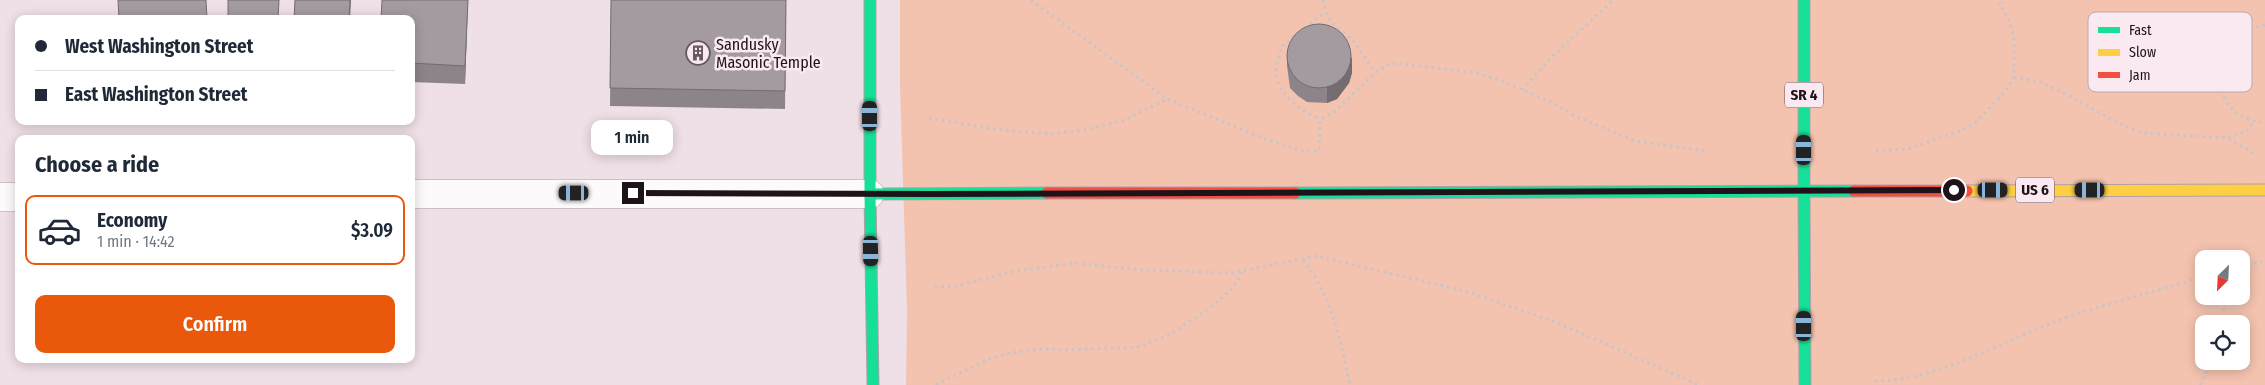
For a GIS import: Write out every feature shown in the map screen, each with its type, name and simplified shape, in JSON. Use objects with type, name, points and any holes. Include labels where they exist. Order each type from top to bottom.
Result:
[{"type":"main road","points":[[870,0],[872,385]]},
{"type":"main road","name":"SR 4","points":[[1804,0],[1804,190]]},
{"type":"main road","points":[[1804,190],[1805,385]]},
{"type":"main road","name":"US 6","points":[[870,194],[2265,190]]},
{"type":"street","points":[[415,194],[870,194]]},
{"type":"street","points":[[0,198],[15,197]]},
{"type":"path","points":[[1031,0],[1167,99],[1273,142],[1302,151],[1319,151],[1320,119]]},
{"type":"path","points":[[1323,0],[1324,12],[1337,28],[1354,41],[1375,73]]},
{"type":"path","points":[[1522,90],[1551,58],[1613,0]]},
{"type":"path","points":[[1876,151],[1908,149],[1960,131],[1975,123],[2005,92],[2014,77],[2014,37],[2009,20],[1998,0]]},
{"type":"path","points":[[1303,30],[1324,12]]},
{"type":"path","points":[[2252,27],[2265,25]]},
{"type":"path","points":[[1298,34],[1282,46],[1276,73],[1284,92],[1296,105],[1302,111],[1320,119],[1333,113],[1375,73],[1390,63],[1472,72],[1500,80],[1635,142],[1706,151]]},
{"type":"path","points":[[2014,77],[2040,82],[2116,122],[2143,133],[2227,138],[2247,131],[2254,121]]},
{"type":"path","points":[[2221,92],[2229,106],[2242,117],[2265,123]]},
{"type":"path","points":[[928,118],[993,129],[1051,134],[1084,130],[1125,120],[1167,99]]},
{"type":"path","points":[[2227,138],[2257,154]]},
{"type":"path","points":[[935,287],[956,286],[1011,272],[1073,263],[1176,272],[1230,273],[1318,256],[1468,292],[1558,323],[1699,385]]},
{"type":"path","points":[[1303,260],[1312,271],[1331,310],[1350,385]]},
{"type":"path","points":[[2250,264],[2265,261]]},
{"type":"path","points":[[936,385],[989,359],[1010,353],[1042,349],[1069,350],[1138,347],[1169,335],[1210,308],[1233,288],[1244,270]]},
{"type":"path","points":[[1875,381],[1913,378],[1948,366],[2066,318],[2195,279]]},
{"type":"path","points":[[2200,385],[2208,370]]},
{"type":"shaded area","points":[[900,0],[2265,0],[2265,385],[906,385],[907,311],[900,86]]},
{"type":"building","points":[[118,0],[206,0],[207,15],[119,15]]},
{"type":"building","points":[[228,0],[279,0],[278,15],[228,15]]},
{"type":"building","points":[[295,0],[350,0],[349,15],[294,15]]},
{"type":"building","points":[[382,0],[468,0],[465,66],[415,63],[415,15],[381,15]]},
{"type":"building","name":"Sandusky Masonic Temple","points":[[611,0],[786,0],[785,91],[610,88]]},
{"type":"building","points":[[1319,24],[1337,29],[1342,33],[1346,38],[1351,56],[1346,74],[1342,79],[1337,83],[1319,88],[1301,83],[1296,79],[1292,74],[1287,56],[1292,38],[1296,33],[1301,29]]},
{"type":"traffic: fast","points":[[870,0],[870,194],[1047,193]]},
{"type":"traffic: fast","points":[[1804,0],[1804,190]]},
{"type":"traffic: fast","points":[[1804,190],[1805,385]]},
{"type":"traffic: fast","points":[[1295,193],[1854,191]]},
{"type":"traffic: fast","points":[[870,194],[873,385]]},
{"type":"traffic: slow","points":[[1967,191],[2265,190]]},
{"type":"traffic: jam","points":[[1854,191],[1967,191]]},
{"type":"traffic: jam","points":[[1047,193],[1295,193]]},
{"type":"place","name":"Sandusky Masonic Temple","points":[[698,53]]},
{"type":"route","points":[[633,193],[931,194],[1954,190]]}]
